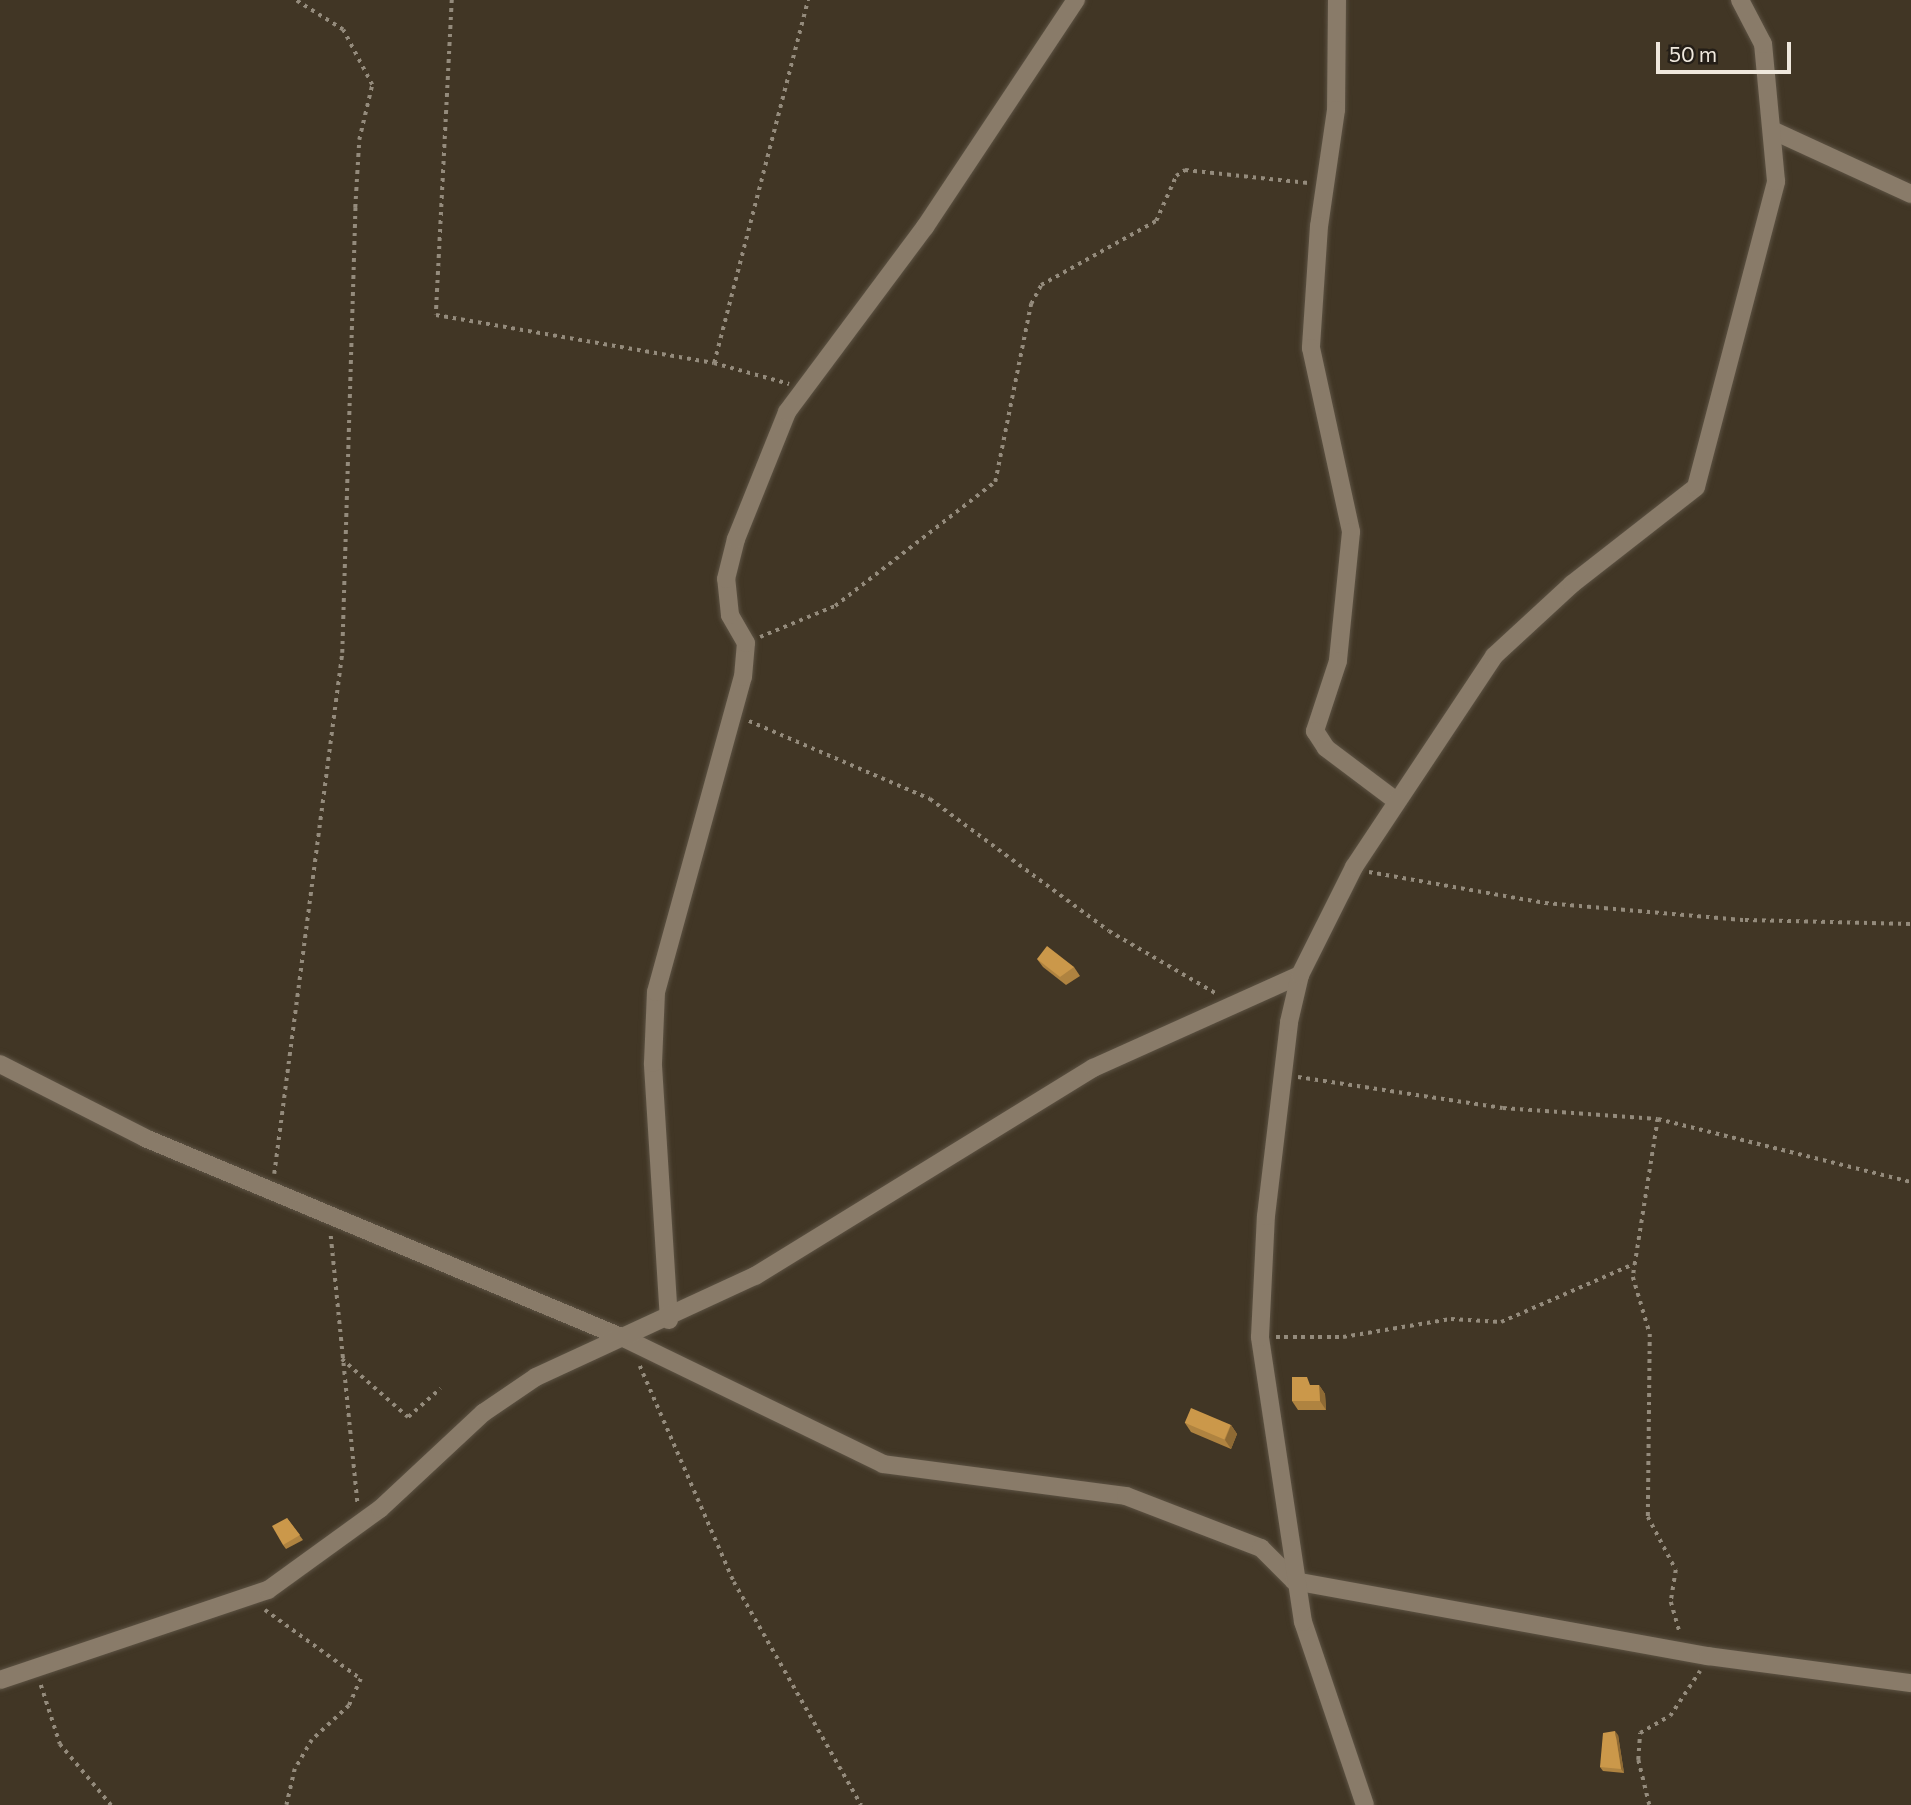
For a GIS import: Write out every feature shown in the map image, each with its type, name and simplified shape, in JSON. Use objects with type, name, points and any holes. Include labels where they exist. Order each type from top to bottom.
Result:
[{"type":"street","points":[[669,1320],[653,1063],[656,992],[734,716],[746,643],[730,615],[729,565],[778,428],[804,388],[925,227],[1076,0]]},
{"type":"street","points":[[1337,0],[1336,110],[1325,185],[1311,348],[1351,532],[1338,661],[1315,731],[1326,748],[1395,800]]},
{"type":"street","points":[[1365,1805],[1330,1712],[1294,1581],[1260,1337],[1279,1074],[1300,975],[1354,867],[1395,800],[1494,656],[1572,583],[1696,487],[1736,315],[1773,202],[1774,131],[1763,44],[1740,0]]},
{"type":"street","points":[[1774,131],[1911,194]]},
{"type":"street","points":[[0,1680],[250,1598],[362,1522],[508,1394],[669,1320],[795,1253],[1093,1068],[1237,1000],[1300,975]]},
{"type":"street","points":[[0,1064],[145,1138],[626,1339],[883,1464],[1126,1496],[1261,1548],[1294,1581],[1708,1656],[1911,1683]]},
{"type":"path","points":[[272,1190],[342,653],[355,208],[359,140],[372,85],[342,30],[295,0]]},
{"type":"path","points":[[452,0],[436,315],[714,363],[804,388]]},
{"type":"path","points":[[714,363],[808,0]]},
{"type":"path","points":[[746,643],[835,606],[995,482],[1035,293],[1156,221],[1179,173],[1198,169],[1325,185]]},
{"type":"path","points":[[734,716],[909,787],[1168,970],[1237,1000]]},
{"type":"path","points":[[1354,867],[1396,881],[1545,903],[1745,920],[1911,924]]},
{"type":"path","points":[[1279,1074],[1503,1108],[1658,1119],[1911,1182]]},
{"type":"path","points":[[1658,1119],[1634,1264],[1634,1291],[1650,1334],[1646,1504],[1675,1570],[1671,1602],[1682,1638]]},
{"type":"path","points":[[328,1213],[348,1455],[362,1522]]},
{"type":"path","points":[[1260,1337],[1343,1337],[1451,1319],[1501,1322],[1634,1264]]},
{"type":"path","points":[[626,1339],[734,1582],[861,1805]]},
{"type":"path","points":[[342,1359],[408,1418],[440,1389]]},
{"type":"path","points":[[250,1598],[360,1679],[349,1706],[312,1740],[295,1769],[287,1805]]},
{"type":"path","points":[[1649,1805],[1638,1760],[1640,1733],[1670,1716],[1708,1656]]},
{"type":"path","points":[[36,1666],[60,1744],[111,1805]]},
{"type":"building","points":[[1047,946],[1074,967],[1060,977],[1037,959]]},
{"type":"building","points":[[1292,1377],[1307,1377],[1310,1385],[1319,1385],[1320,1401],[1292,1401]]},
{"type":"building","points":[[1191,1408],[1231,1425],[1224,1440],[1185,1423]]},
{"type":"building","points":[[287,1518],[300,1535],[283,1545],[272,1526]]},
{"type":"building","points":[[1615,1731],[1621,1769],[1600,1767],[1603,1733]]}]
